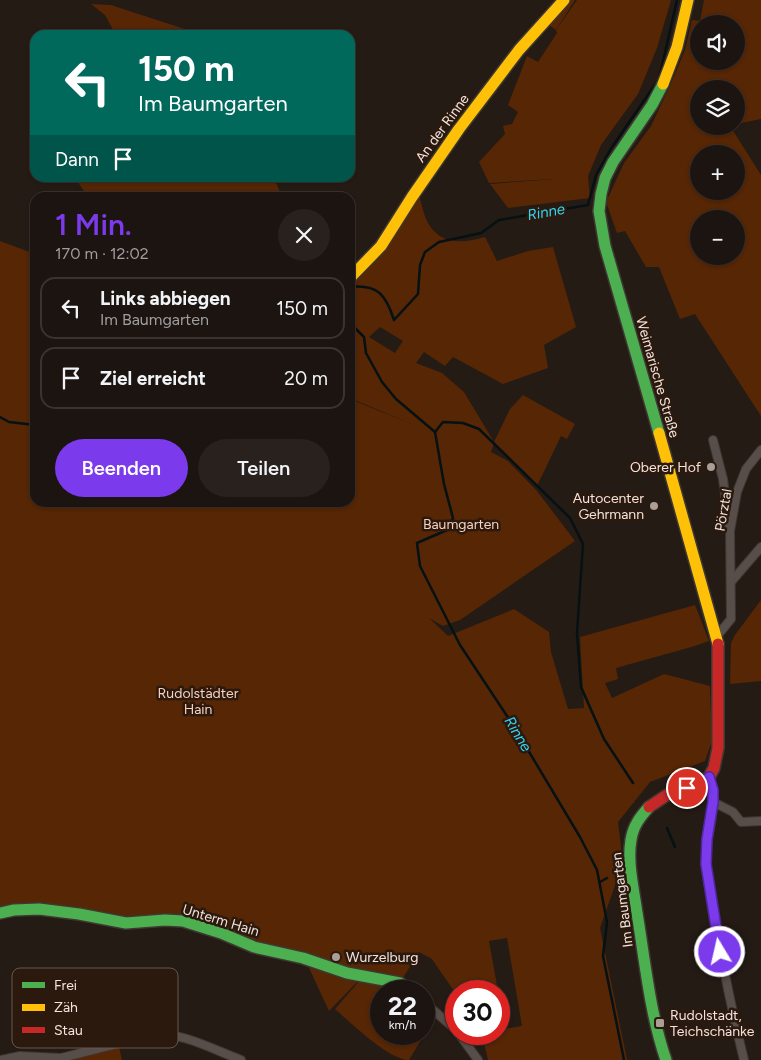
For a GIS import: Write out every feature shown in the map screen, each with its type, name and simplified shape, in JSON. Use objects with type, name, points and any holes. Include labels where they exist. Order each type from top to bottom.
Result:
[{"type":"main road","name":"An der Rinne","points":[[355,273],[381,246],[459,129],[519,50],[564,0]]},
{"type":"main road","name":"Weimarische Straße","points":[[688,0],[666,79],[641,122],[610,168],[601,192],[599,210],[603,239],[610,267],[717,636],[719,664],[718,748],[714,768],[709,777]]},
{"type":"main road","name":"Im Baumgarten","points":[[666,1060],[656,1024],[645,964],[632,877],[631,839],[636,821],[652,804],[667,794],[698,785],[709,777]]},
{"type":"main road","name":"Unterm Hain","points":[[0,913],[14,910],[39,909],[126,923],[165,920],[183,921],[221,933],[254,947],[303,958],[347,973],[384,980]]},
{"type":"street","points":[[713,440],[723,479],[730,532]]},
{"type":"street","name":"Pörztal","points":[[717,636],[731,619],[730,532],[737,492],[746,469],[761,450]]},
{"type":"street","points":[[732,582],[761,547]]},
{"type":"street","points":[[709,777],[713,790],[713,802],[707,839],[706,864],[727,987],[744,1060]]},
{"type":"street","points":[[713,802],[733,812],[741,822],[761,821]]},
{"type":"street","points":[[435,1012],[445,1020]]},
{"type":"street","points":[[178,1036],[241,1060]]},
{"type":"street","points":[[467,1045],[478,1060]]},
{"type":"street","points":[[0,1060],[20,1056],[61,1058],[101,1048]]},
{"type":"green space","points":[[566,0],[575,0],[556,30],[545,22]]},
{"type":"green space","points":[[577,0],[671,0],[657,48],[638,94],[601,145],[588,176],[590,198],[508,208],[490,184],[554,179],[489,183],[479,162],[505,134],[503,126],[512,124],[518,112],[508,105],[527,56],[538,62],[557,33],[556,30]]},
{"type":"green space","points":[[704,0],[761,0],[761,119],[745,122],[745,80],[690,80],[690,135],[736,135],[742,145],[690,145],[690,200],[745,200],[745,150],[761,175],[761,416],[695,314],[680,319],[659,267],[646,267],[625,231],[617,233],[606,202],[624,163],[651,126],[685,50],[690,29],[690,70],[745,70],[745,15],[701,15]]},
{"type":"green space","points":[[91,4],[111,5],[188,30],[113,30],[105,15]]},
{"type":"green space","points":[[78,182],[276,182],[280,192],[85,192]]},
{"type":"green space","name":"Rudolstädter Hain","points":[[419,195],[426,219],[437,234],[444,238],[459,241],[485,237],[497,261],[528,251],[553,247],[576,327],[544,345],[548,368],[503,384],[453,357],[445,366],[424,352],[416,363],[442,373],[464,392],[494,442],[510,409],[523,395],[575,424],[567,439],[561,436],[537,486],[494,443],[491,452],[508,461],[537,491],[575,541],[460,620],[443,626],[429,618],[448,636],[514,609],[549,632],[551,652],[568,709],[584,708],[580,637],[695,605],[709,641],[616,668],[618,679],[605,683],[612,698],[664,674],[710,686],[712,741],[705,761],[650,782],[618,822],[623,863],[600,928],[627,1060],[488,1060],[485,1045],[510,1045],[510,1028],[522,1026],[507,938],[489,941],[496,980],[446,980],[432,959],[419,952],[402,980],[364,975],[329,1011],[304,957],[222,931],[140,921],[0,909],[0,241],[30,252],[30,507],[355,507],[355,401],[414,425],[355,400],[355,278]],"holes":[[[380,327],[403,341],[395,353],[369,337]]]},
{"type":"green space","points":[[761,600],[761,681],[730,684],[731,643]]},
{"type":"green space","points":[[361,979],[370,980],[370,1039],[360,1031],[335,1009]]},
{"type":"green space","points":[[377,1045],[418,1045],[409,1060],[391,1054]]},
{"type":"green space","points":[[119,1048],[122,1060],[66,1060]]},
{"type":"waterway","name":"Rinne","points":[[355,287],[368,287],[379,293],[388,304],[394,320],[418,294],[420,265],[425,252],[439,242],[481,233],[499,220],[588,205],[596,175],[612,147],[659,79],[677,0]]},
{"type":"waterway","name":"Rinne","points":[[355,328],[364,337],[366,353],[382,382],[396,399],[435,432],[444,484],[453,518],[447,530],[417,543],[420,566],[460,645],[513,725],[580,837],[597,870],[607,922],[603,956],[624,1060]]},
{"type":"waterway","points":[[0,417],[9,422],[30,424]]},
{"type":"waterway","name":"Rinne","points":[[435,432],[443,422],[463,423],[479,429],[570,518],[583,544],[577,633],[581,687],[604,739],[633,783]]},
{"type":"waterway","name":"Rinne","points":[[667,828],[675,847]]},
{"type":"waterway","points":[[600,882],[607,878]]},
{"type":"traffic: fast","points":[[659,433],[605,246],[599,211],[605,178],[613,162],[652,105],[663,84]]},
{"type":"traffic: fast","points":[[649,807],[633,830],[630,867],[652,1006],[666,1060]]},
{"type":"traffic: fast","points":[[0,913],[14,910],[39,909],[126,923],[165,920],[183,921],[221,933],[254,947],[303,958],[347,973],[384,980]]},
{"type":"traffic: slow","points":[[355,273],[381,246],[459,129],[519,50],[564,0]]},
{"type":"traffic: slow","points":[[663,84],[677,47],[688,0]]},
{"type":"traffic: slow","points":[[659,433],[718,644]]},
{"type":"traffic: jam","points":[[649,807],[667,795],[701,783],[709,777],[714,768],[718,748],[718,644]]},
{"type":"place","name":"Oberer Hof","points":[[711,467]]},
{"type":"place","name":"Autocenter Gehrmann","points":[[654,506]]},
{"type":"place","name":"Wurzelburg","points":[[336,957]]},
{"type":"place","name":"Rudolstadt, Teichschänke","points":[[660,1023]]},
{"type":"route","points":[[687,788],[701,783],[709,777],[712,785],[713,802],[707,839],[706,864],[720,952]]},
{"type":"park label","name":"Baumgarten","points":[[461,524]]}]
